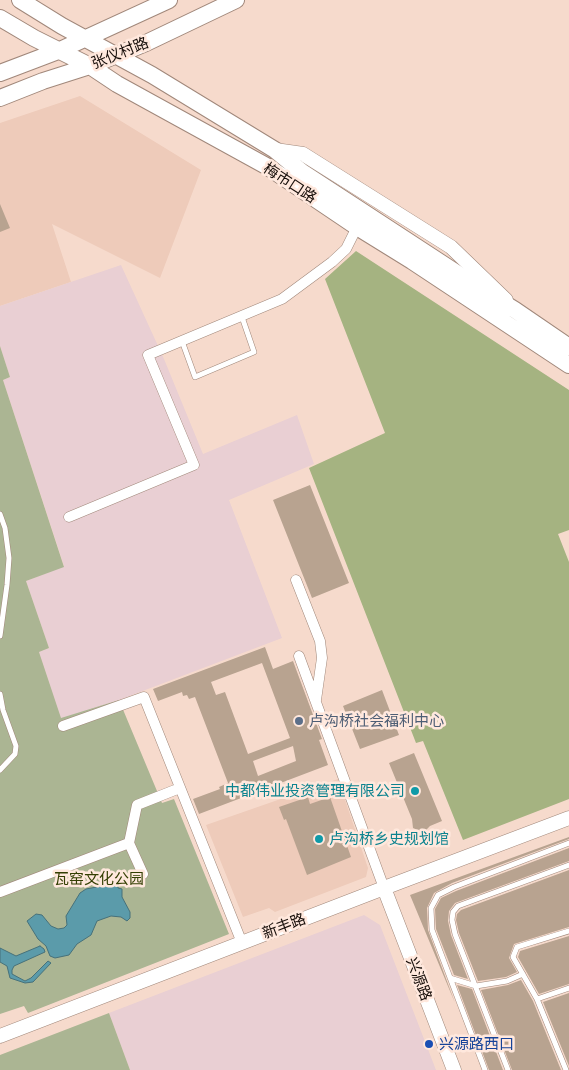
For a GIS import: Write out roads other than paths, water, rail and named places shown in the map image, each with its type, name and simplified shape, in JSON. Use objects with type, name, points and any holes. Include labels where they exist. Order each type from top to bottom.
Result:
[{"type":"main road","name":"梅市口路","points":[[20,0],[152,75],[275,150],[302,172],[569,347]]},
{"type":"main road","name":"张仪村路","points":[[0,73],[58,51],[169,0]]},
{"type":"main road","name":"张仪村路","points":[[0,98],[90,66],[146,43],[236,0]]},
{"type":"main road","name":"梅市口路","points":[[0,18],[58,51],[90,66],[117,84],[268,167],[569,366]]},
{"type":"street","points":[[69,517],[194,465],[148,355],[282,299],[319,273],[346,249],[357,227]]},
{"type":"street","points":[[296,580],[320,641],[322,658],[316,701]]},
{"type":"street","points":[[299,656],[384,888]]},
{"type":"street","points":[[63,726],[144,697],[242,943]]},
{"type":"street","points":[[143,874],[129,843],[137,805],[180,788]]},
{"type":"street","name":"新丰路","points":[[0,1036],[569,818]]},
{"type":"street","points":[[0,892],[129,843]]},
{"type":"street","name":"兴源路","points":[[384,888],[454,1070]]},
{"type":"lane","points":[[182,341],[195,377],[254,352],[242,317]]},
{"type":"lane","points":[[0,514],[5,528],[9,558],[8,585],[0,636]]},
{"type":"lane","points":[[0,694],[3,710],[16,746],[14,754],[0,770]]},
{"type":"lane","points":[[486,1070],[432,930],[431,908],[438,895],[454,887],[569,843]]},
{"type":"lane","points":[[508,1070],[455,934],[452,920],[453,912],[458,906],[569,864]]},
{"type":"lane","points":[[566,1070],[537,1000],[513,957],[517,947],[569,931]]},
{"type":"lane","points":[[450,978],[476,986],[507,981],[523,974]]},
{"type":"lane","points":[[537,1000],[569,988]]},
{"type":"water","points":[[114,881],[118,882],[118,888],[122,889],[122,897],[130,912],[130,918],[127,921],[121,917],[111,916],[97,921],[91,935],[77,944],[69,955],[55,958],[50,956],[46,946],[38,939],[27,921],[36,914],[42,915],[51,926],[58,929],[64,928],[67,925],[66,916],[80,893],[86,889],[102,886]]},
{"type":"water","points":[[40,946],[45,952],[14,966],[12,974],[25,981],[31,978],[48,961],[51,963],[33,982],[25,983],[10,978],[7,966],[0,962],[0,948],[16,956]]},
{"type":"place","name":"卢沟桥社会福利中心","points":[[299,721]]},
{"type":"place","name":"中都伟业投资管理有限公司","points":[[415,791]]},
{"type":"place","name":"卢沟桥乡史规划馆","points":[[319,839]]},
{"type":"place","name":"兴源路西口","points":[[429,1044]]},
{"type":"park label","name":"瓦窑文化公园","points":[[99,879]]}]
